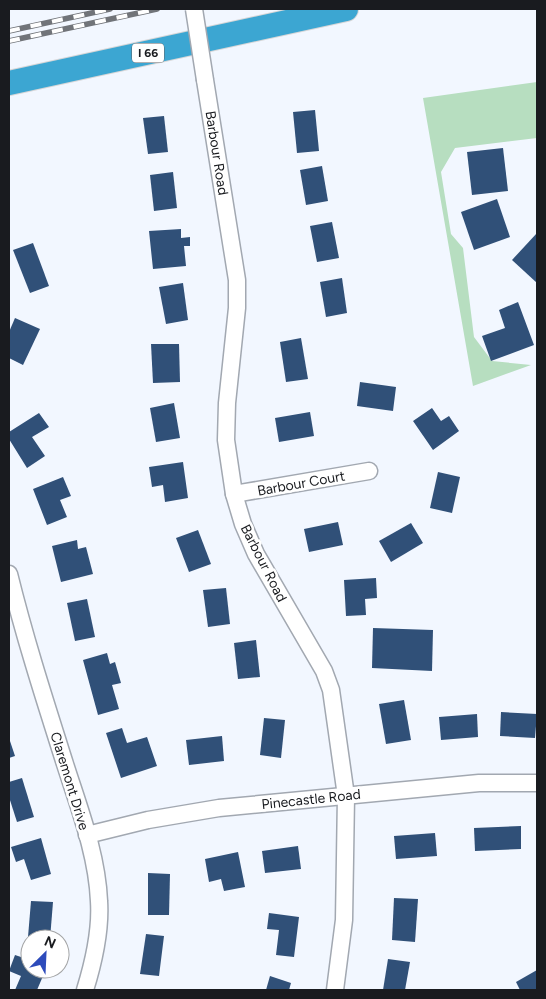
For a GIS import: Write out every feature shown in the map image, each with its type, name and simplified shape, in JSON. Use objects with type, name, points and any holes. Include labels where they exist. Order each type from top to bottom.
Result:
[{"type":"highway","name":"I 66","points":[[9,83],[346,9]]},
{"type":"street","name":"Barbour Road","points":[[194,9],[237,280],[237,308],[227,403],[226,440],[234,494],[243,524],[256,554],[324,670],[331,690],[346,796],[344,920],[335,990]]},
{"type":"street","name":"Barbour Court","points":[[234,494],[369,472]]},
{"type":"street","name":"Claremont Drive","points":[[9,574],[12,597],[97,871],[99,902],[94,957],[85,990]]},
{"type":"street","name":"Pinecastle Road","points":[[87,835],[148,820],[197,811],[479,783],[537,783]]},
{"type":"green space","points":[[537,82],[537,138],[455,148],[441,172],[451,234],[463,248],[474,337],[492,361],[531,365],[473,386],[423,98]]},
{"type":"building","points":[[315,110],[319,151],[297,153],[293,112]]},
{"type":"building","points":[[164,116],[168,152],[148,154],[143,118]]},
{"type":"building","points":[[503,148],[508,191],[472,195],[467,152]]},
{"type":"building","points":[[322,166],[328,201],[306,205],[300,170]]},
{"type":"building","points":[[173,172],[177,208],[154,211],[150,175]]},
{"type":"building","points":[[497,199],[510,237],[474,250],[461,212]]},
{"type":"building","points":[[332,222],[339,258],[317,262],[310,226]]},
{"type":"building","points":[[181,229],[181,238],[190,237],[190,246],[184,246],[186,266],[153,269],[149,231]]},
{"type":"building","points":[[537,233],[537,283],[512,260]]},
{"type":"building","points":[[33,243],[49,286],[30,293],[13,250]]},
{"type":"building","points":[[342,278],[347,313],[326,317],[320,282]]},
{"type":"building","points":[[183,283],[188,320],[166,324],[159,287]]},
{"type":"building","points":[[518,302],[534,345],[491,361],[482,336],[505,328],[499,310]]},
{"type":"building","points":[[15,318],[40,329],[23,365],[9,358],[9,332]]},
{"type":"building","points":[[301,338],[308,379],[286,382],[280,342]]},
{"type":"building","points":[[151,344],[179,344],[180,382],[153,383]]},
{"type":"building","points":[[360,382],[396,387],[393,411],[357,406]]},
{"type":"building","points":[[174,403],[180,438],[156,442],[150,408]]},
{"type":"building","points":[[432,408],[441,421],[449,416],[459,431],[433,450],[413,421]]},
{"type":"building","points":[[310,412],[314,436],[279,442],[275,418]]},
{"type":"building","points":[[39,413],[49,427],[32,437],[45,456],[27,468],[9,439],[9,432]]},
{"type":"building","points":[[183,462],[188,498],[165,502],[163,485],[152,487],[149,467]]},
{"type":"building","points":[[438,472],[460,477],[452,513],[430,508]]},
{"type":"building","points":[[63,477],[71,496],[60,500],[67,517],[47,525],[33,489]]},
{"type":"building","points":[[338,522],[343,545],[309,552],[304,529]]},
{"type":"building","points":[[411,523],[423,543],[391,562],[379,541]]},
{"type":"building","points":[[198,530],[211,564],[189,572],[176,538]]},
{"type":"building","points":[[77,540],[78,549],[86,547],[93,574],[61,582],[52,546]]},
{"type":"building","points":[[376,578],[377,598],[365,599],[366,615],[346,616],[344,580]]},
{"type":"building","points":[[226,588],[230,624],[208,627],[203,590]]},
{"type":"building","points":[[87,599],[95,637],[75,641],[67,603]]},
{"type":"building","points":[[373,628],[433,630],[432,671],[372,668]]},
{"type":"building","points":[[256,640],[260,677],[238,679],[234,643]]},
{"type":"building","points":[[107,653],[110,664],[115,662],[121,683],[112,685],[119,709],[98,715],[83,660]]},
{"type":"building","points":[[404,700],[411,740],[386,744],[379,704]]},
{"type":"building","points":[[501,712],[537,714],[535,738],[500,736]]},
{"type":"building","points":[[477,714],[478,737],[441,740],[439,717]]},
{"type":"building","points":[[264,718],[285,720],[281,758],[260,755]]},
{"type":"building","points":[[122,728],[127,743],[147,737],[157,766],[121,778],[106,733]]},
{"type":"building","points":[[222,736],[224,761],[189,765],[186,740]]},
{"type":"building","points":[[9,738],[15,756],[9,758]]},
{"type":"building","points":[[22,778],[34,817],[17,822],[9,797],[9,782]]},
{"type":"building","points":[[521,826],[521,849],[475,851],[474,828]]},
{"type":"building","points":[[435,833],[437,856],[396,859],[394,836]]},
{"type":"building","points":[[41,838],[51,874],[31,880],[24,859],[16,862],[11,847]]},
{"type":"building","points":[[298,846],[301,869],[265,873],[262,851]]},
{"type":"building","points":[[238,852],[245,887],[224,891],[221,879],[209,882],[205,859]]},
{"type":"building","points":[[148,873],[170,874],[169,915],[148,915]]},
{"type":"building","points":[[394,898],[418,899],[415,942],[392,940]]},
{"type":"building","points":[[31,901],[53,902],[51,929],[29,929]]},
{"type":"building","points":[[269,913],[299,917],[294,957],[276,955],[279,930],[267,929]]},
{"type":"building","points":[[146,934],[164,936],[159,976],[140,974]]},
{"type":"building","points":[[15,955],[20,957],[20,976],[9,971]]},
{"type":"building","points":[[388,959],[410,962],[405,990],[383,990]]},
{"type":"building","points":[[537,970],[537,990],[520,990],[516,982]]},
{"type":"building","points":[[270,976],[291,983],[289,990],[266,990]]},
{"type":"building","points":[[20,978],[42,979],[37,990],[15,990]]},
{"type":"railway","points":[[9,31],[110,9]]},
{"type":"railway","points":[[9,41],[157,9]]}]
